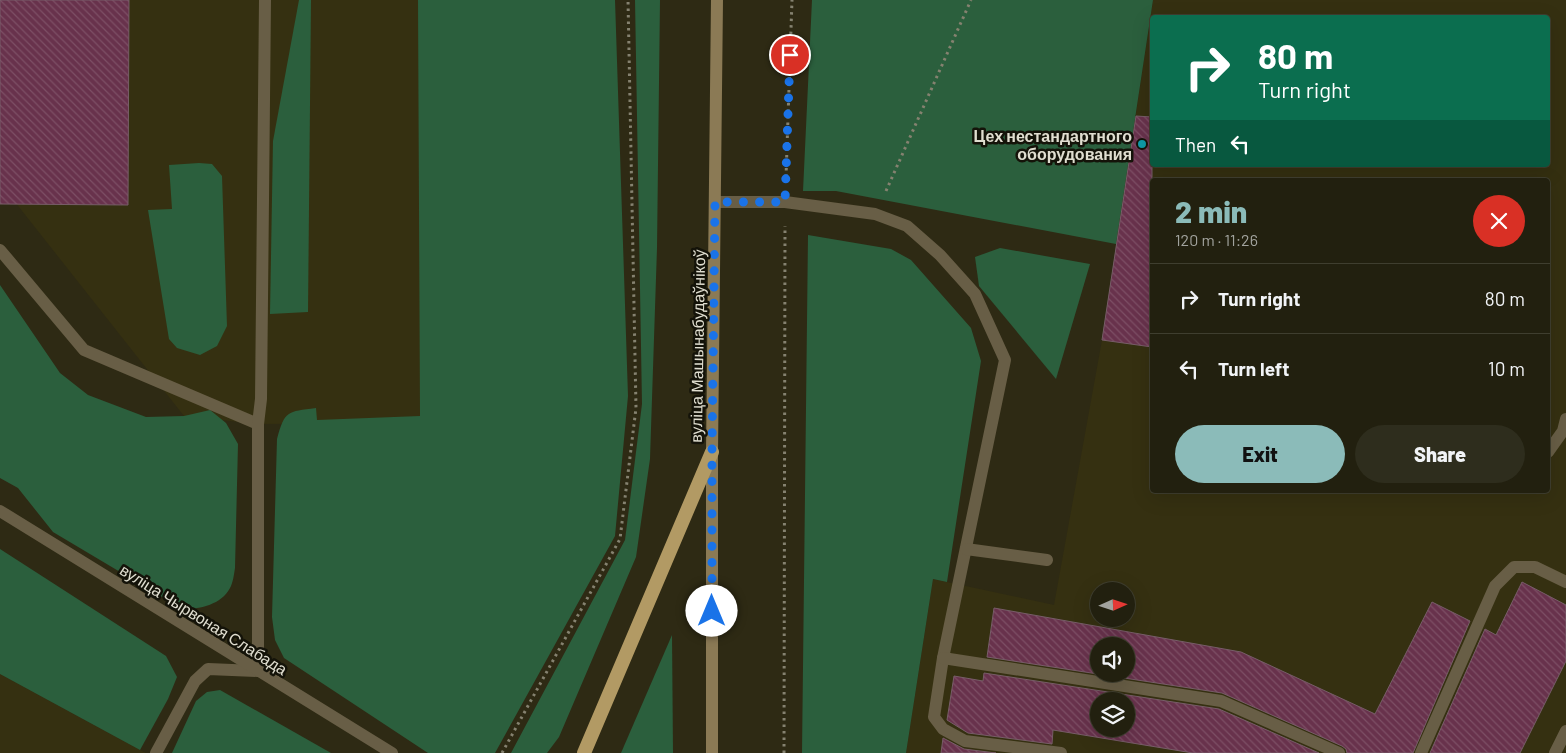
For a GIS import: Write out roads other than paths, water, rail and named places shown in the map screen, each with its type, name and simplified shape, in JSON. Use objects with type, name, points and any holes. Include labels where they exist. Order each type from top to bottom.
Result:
[{"type":"highway","points":[[584,753],[712,452]]},
{"type":"main road","name":"вуліца Машынабудаўнікоў","points":[[712,753],[712,452],[717,0]]},
{"type":"street","points":[[156,753],[195,681],[208,669],[258,671],[258,424],[261,399],[265,0]]},
{"type":"street","points":[[715,202],[785,202],[876,214],[907,226],[940,255],[975,294],[1005,360],[943,658],[934,717],[943,729],[964,741],[1061,753]]},
{"type":"street","points":[[0,250],[84,350],[258,424]]},
{"type":"street","points":[[1550,449],[1563,431],[1566,420]]},
{"type":"street","name":"вуліца Чырвоная Слабада","points":[[0,512],[392,753]]},
{"type":"street","points":[[966,549],[1047,560]]},
{"type":"street","points":[[1421,753],[1495,586],[1514,567],[1536,566],[1566,582]]},
{"type":"street","points":[[943,658],[1222,701],[1338,753]]},
{"type":"street","points":[[1556,753],[1566,731]]},
{"type":"place","name":"Цех нестандартного оборудования","points":[[1142,144]]}]
